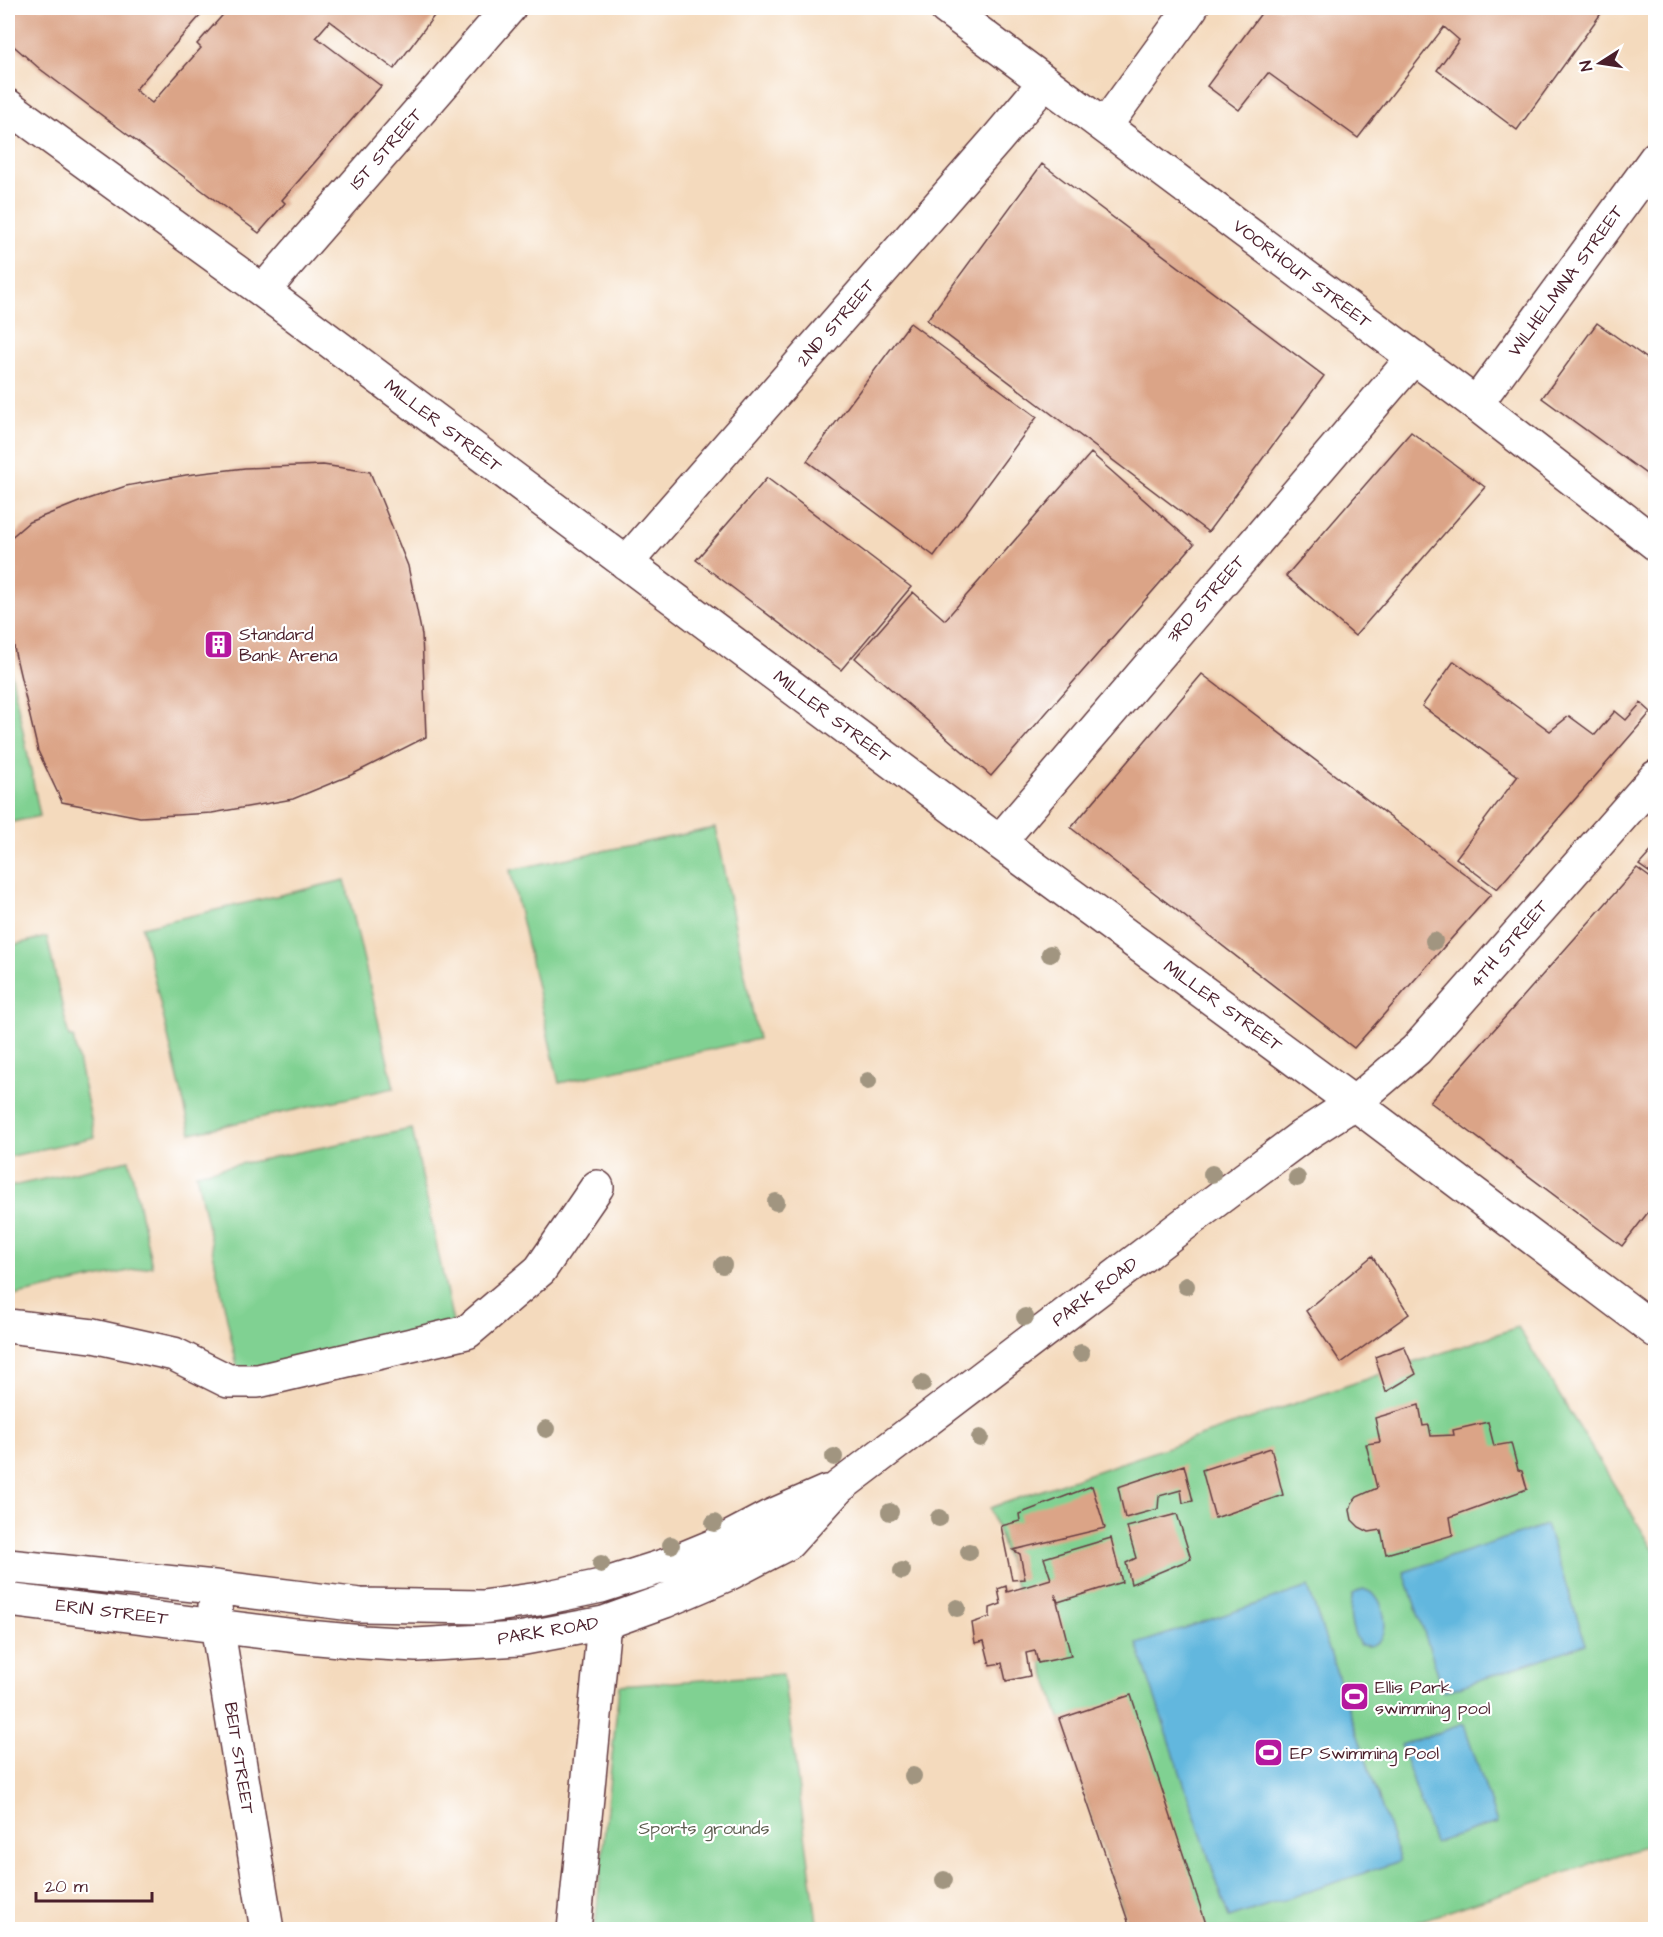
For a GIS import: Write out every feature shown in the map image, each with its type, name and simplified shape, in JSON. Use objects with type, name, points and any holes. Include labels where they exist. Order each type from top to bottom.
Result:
[{"type":"street","name":"1ST STREET","points":[[263,291],[509,8]]},
{"type":"street","name":"VOORHOUT STREET","points":[[946,8],[1641,527],[1656,544]]},
{"type":"street","points":[[1105,126],[1191,8]]},
{"type":"street","name":"2ND STREET","points":[[626,563],[990,148],[1045,82]]},
{"type":"street","name":"MILLER STREET","points":[[8,106],[263,291],[999,842],[1354,1103],[1656,1331]]},
{"type":"street","name":"WILHELMINA STREET","points":[[1476,404],[1656,158]]},
{"type":"street","name":"3RD STREET","points":[[999,842],[1414,357]]},
{"type":"street","name":"4TH STREET","points":[[1354,1103],[1416,1050],[1656,777]]},
{"type":"street","name":"PARK ROAD","points":[[217,1625],[296,1636],[416,1645],[519,1640],[604,1623],[707,1583],[788,1542],[839,1486],[1196,1215],[1301,1137],[1354,1103]]},
{"type":"street","points":[[8,1326],[93,1336],[174,1354],[228,1381],[258,1382],[467,1332],[540,1270],[597,1187]]},
{"type":"street","name":"PARK ROAD","points":[[214,1587],[360,1605],[483,1607],[539,1599],[601,1586],[670,1564],[716,1545],[769,1517],[839,1486]]},
{"type":"street","name":"ERIN STREET","points":[[8,1566],[214,1587]]},
{"type":"street","name":"BEIT STREET","points":[[214,1587],[217,1625],[267,1929]]},
{"type":"street","name":"ERIN STREET","points":[[8,1600],[217,1625]]},
{"type":"street","points":[[574,1929],[604,1623]]},
{"type":"green space","points":[[8,657],[40,816],[8,823]]},
{"type":"green space","points":[[715,828],[758,1039],[559,1083],[510,870]]},
{"type":"green space","points":[[345,880],[394,1088],[191,1133],[142,927]]},
{"type":"green space","points":[[47,937],[69,1037],[73,1037],[95,1137],[8,1157],[8,946]]},
{"type":"green space","points":[[412,1129],[455,1332],[239,1375],[196,1173]]},
{"type":"green space","points":[[129,1160],[152,1266],[8,1297],[8,1187]]},
{"type":"green space","name":"Ellis Park swimming pool","points":[[1518,1327],[1655,1552],[1655,1843],[1395,1929],[1130,1929],[990,1508]]},
{"type":"green space","name":"Sports grounds","points":[[783,1674],[818,1929],[595,1929],[619,1686]]},
{"type":"water","points":[[1546,1525],[1586,1644],[1444,1692],[1404,1572]]},
{"type":"water","name":"EP Swimming Pool","points":[[1308,1587],[1400,1861],[1229,1918],[1137,1644]]},
{"type":"water","points":[[1363,1589],[1372,1593],[1380,1601],[1385,1624],[1381,1639],[1369,1646],[1360,1645],[1351,1620],[1353,1594]]},
{"type":"water","points":[[1464,1724],[1497,1823],[1434,1843],[1401,1745]]},
{"type":"building","points":[[8,8],[207,8],[135,90],[152,103],[201,48],[197,44],[229,8],[440,8],[394,69],[330,21],[316,37],[381,86],[282,200],[285,203],[259,233],[40,69],[8,41]]},
{"type":"building","points":[[1265,8],[1605,8],[1517,130],[1437,70],[1459,40],[1444,27],[1358,138],[1268,73],[1239,110],[1207,86]]},
{"type":"building","points":[[1042,164],[1324,376],[1208,532],[927,320]]},
{"type":"building","points":[[910,323],[1037,417],[934,556],[807,461]]},
{"type":"building","points":[[1597,323],[1656,365],[1656,481],[1542,398]]},
{"type":"building","points":[[1411,432],[1485,487],[1355,636],[1286,576]]},
{"type":"building","points":[[1091,453],[1194,544],[991,776],[855,658],[913,592],[945,620]]},
{"type":"building","name":"Standard Bank Arena","points":[[323,465],[370,472],[408,566],[422,635],[426,737],[351,775],[293,799],[212,813],[140,817],[62,802],[38,751],[15,653],[8,606],[8,540],[29,522],[126,486],[186,475],[245,468]]},
{"type":"building","points":[[767,478],[911,587],[841,670],[696,560]]},
{"type":"building","points":[[1454,661],[1550,731],[1569,716],[1595,735],[1615,711],[1626,720],[1641,703],[1651,712],[1497,889],[1456,858],[1518,776],[1422,706]]},
{"type":"building","points":[[1202,674],[1491,894],[1354,1048],[1071,828]]},
{"type":"building","points":[[1656,846],[1656,877],[1639,865]]},
{"type":"building","points":[[1637,868],[1656,882],[1656,1202],[1622,1246],[1430,1102]]},
{"type":"building","points":[[1372,1256],[1409,1314],[1341,1363],[1306,1311]]},
{"type":"building","points":[[1404,1346],[1416,1374],[1386,1392],[1375,1357]]},
{"type":"building","points":[[1419,1405],[1423,1426],[1429,1425],[1431,1436],[1454,1435],[1453,1430],[1488,1422],[1494,1446],[1511,1443],[1518,1470],[1522,1471],[1527,1489],[1450,1517],[1453,1535],[1386,1554],[1381,1530],[1369,1532],[1359,1527],[1352,1520],[1350,1510],[1357,1497],[1377,1488],[1366,1444],[1380,1442],[1375,1418]]},
{"type":"building","points":[[1271,1448],[1283,1495],[1215,1518],[1202,1470]]},
{"type":"building","points":[[1184,1465],[1193,1501],[1183,1503],[1181,1490],[1159,1496],[1158,1509],[1125,1518],[1118,1487]]},
{"type":"building","points":[[1092,1486],[1105,1528],[1013,1550],[1020,1554],[1025,1579],[1012,1580],[1001,1526],[1020,1521],[1019,1514]]},
{"type":"building","points":[[1177,1514],[1191,1559],[1131,1584],[1126,1563],[1136,1558],[1127,1527]]},
{"type":"building","points":[[1111,1538],[1122,1582],[1058,1602],[1055,1594],[1071,1656],[1038,1663],[1035,1651],[1026,1653],[1030,1676],[1006,1681],[1002,1663],[990,1665],[984,1641],[975,1643],[972,1623],[990,1617],[990,1608],[1001,1604],[998,1589],[1006,1586],[1007,1592],[1051,1579],[1044,1558]]},
{"type":"building","points":[[1131,1695],[1208,1930],[1131,1930],[1059,1719]]},
{"type":"place","name":"Standard Bank Arena","points":[[218,644]]},
{"type":"place","name":"Ellis Park swimming pool","points":[[1354,1697]]},
{"type":"place","name":"EP Swimming Pool","points":[[1269,1753]]}]
